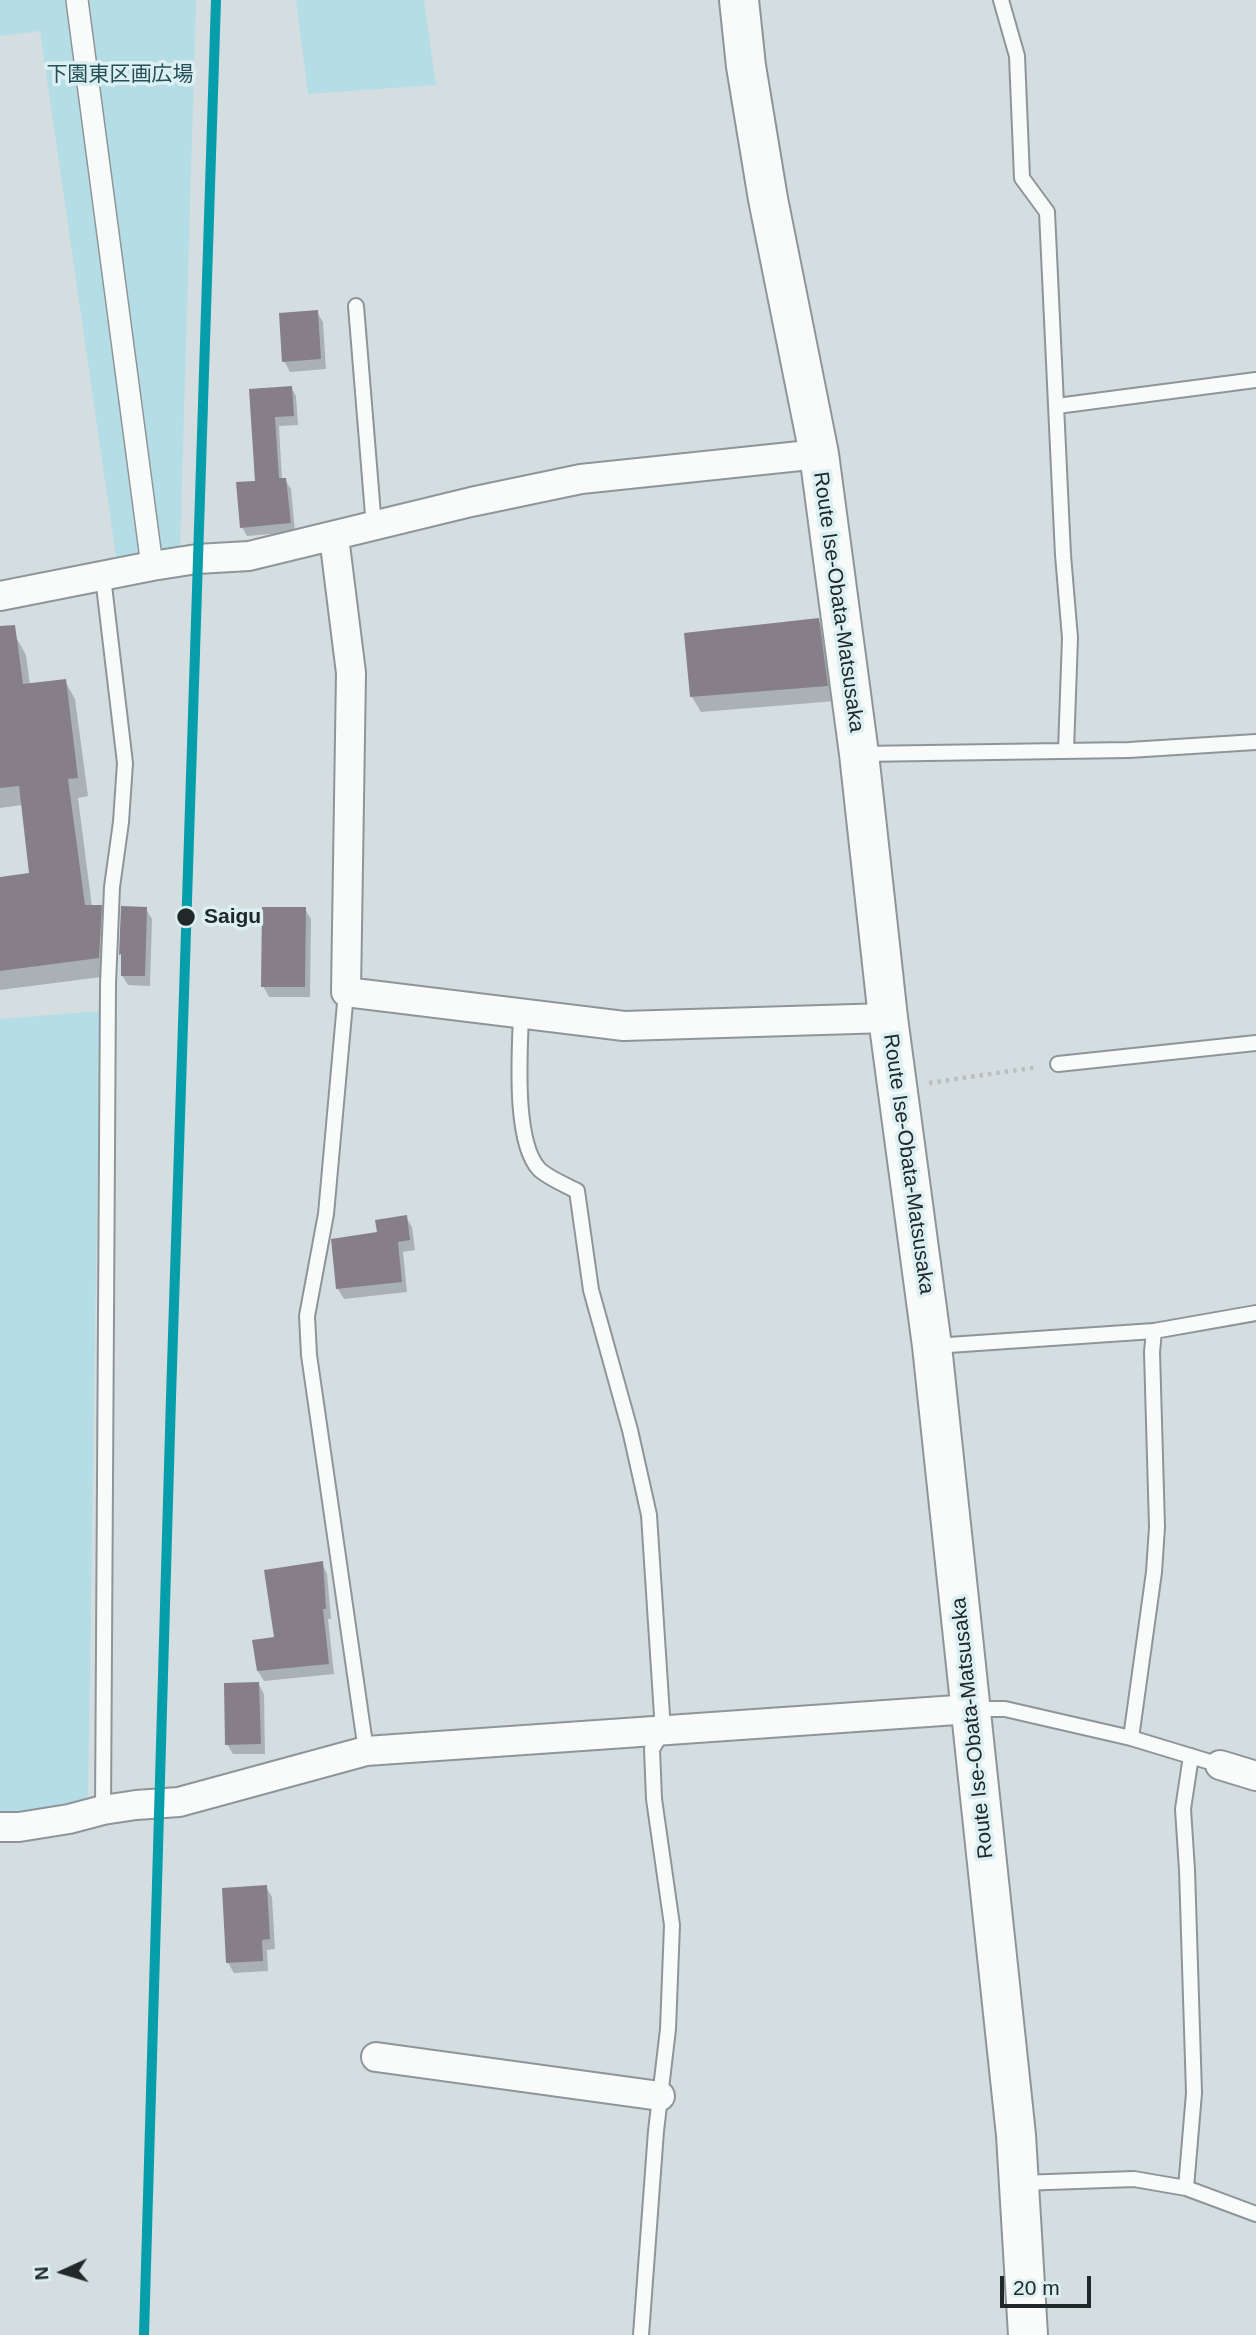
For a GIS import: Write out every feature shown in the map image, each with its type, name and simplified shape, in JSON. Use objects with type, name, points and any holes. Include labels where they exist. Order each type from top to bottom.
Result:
[{"type":"main road","name":"Route Ise-Obata-Matsusaka","points":[[739,0],[746,66],[768,199],[819,454],[859,754],[888,1018],[932,1346],[971,1709],[1016,2134],[1028,2335]]},
{"type":"street","points":[[77,0],[152,566]]},
{"type":"street","points":[[0,596],[152,566],[197,559],[249,556],[471,502],[581,479],[819,454]]},
{"type":"street","points":[[334,537],[351,673],[346,992],[624,1026],[888,1018]]},
{"type":"street","points":[[0,1827],[19,1827],[103,1810],[179,1802],[366,1751],[971,1709]]},
{"type":"street","points":[[1220,1765],[1256,1776]]},
{"type":"street","points":[[376,2057],[660,2096]]},
{"type":"lane","points":[[1001,0],[1017,56],[1022,178],[1047,212],[1063,555],[1070,638],[1066,750]]},
{"type":"lane","points":[[356,306],[374,527]]},
{"type":"lane","points":[[1056,405],[1256,380]]},
{"type":"lane","points":[[103,577],[125,763],[121,822],[112,887],[108,984],[103,1810]]},
{"type":"lane","points":[[859,754],[1129,750],[1256,742]]},
{"type":"lane","points":[[346,992],[326,1214],[307,1317],[309,1355],[366,1751]]},
{"type":"lane","points":[[521,1013],[519,1097],[528,1151],[539,1170],[577,1191],[591,1290],[630,1430],[649,1515],[663,1731],[652,1749],[653,1799],[672,1925],[668,2029],[640,2335]]},
{"type":"lane","points":[[1058,1064],[1256,1043]]},
{"type":"lane","points":[[932,1346],[1154,1331],[1256,1313]]},
{"type":"lane","points":[[1131,1738],[1148,1619],[1157,1527],[1152,1352],[1154,1331]]},
{"type":"lane","points":[[971,1709],[1005,1709],[1131,1738],[1220,1765]]},
{"type":"lane","points":[[1186,2188],[1194,2094],[1183,1809],[1191,1755]]},
{"type":"lane","points":[[1019,2183],[1134,2179],[1186,2188],[1256,2214]]},
{"type":"path","points":[[897,1087],[1058,1064]]},
{"type":"green space","name":"下園東区画広場","points":[[0,0],[196,0],[180,552],[117,564],[40,31],[0,36]]},
{"type":"green space","points":[[296,0],[424,0],[436,85],[308,94]]},
{"type":"green space","points":[[100,1011],[88,1799],[0,1816],[0,1019]]},
{"type":"building","points":[[318,310],[321,359],[282,362],[279,313]]},
{"type":"building","points":[[292,386],[294,416],[275,417],[279,478],[286,478],[291,523],[240,528],[236,482],[255,481],[249,389]]},
{"type":"building","points":[[819,618],[828,686],[690,697],[684,633]]},
{"type":"building","points":[[15,625],[23,684],[66,679],[78,778],[68,779],[85,905],[102,905],[99,958],[0,971],[0,877],[29,873],[19,786],[0,788],[0,626]]},
{"type":"building","points":[[121,906],[147,907],[145,976],[121,976]]},
{"type":"building","points":[[262,907],[306,907],[305,987],[261,987]]},
{"type":"building","points":[[407,1215],[410,1240],[398,1242],[402,1282],[336,1289],[331,1239],[377,1232],[375,1220]]},
{"type":"building","points":[[323,1561],[326,1609],[323,1609],[329,1664],[257,1671],[252,1640],[274,1637],[264,1570]]},
{"type":"building","points":[[259,1682],[261,1744],[225,1745],[224,1683]]},
{"type":"building","points":[[267,1885],[270,1939],[262,1940],[263,1961],[226,1963],[222,1888]]},
{"type":"transit line","points":[[144,2335],[216,0]]},
{"type":"place","name":"Saigu","points":[[186,917]]}]
